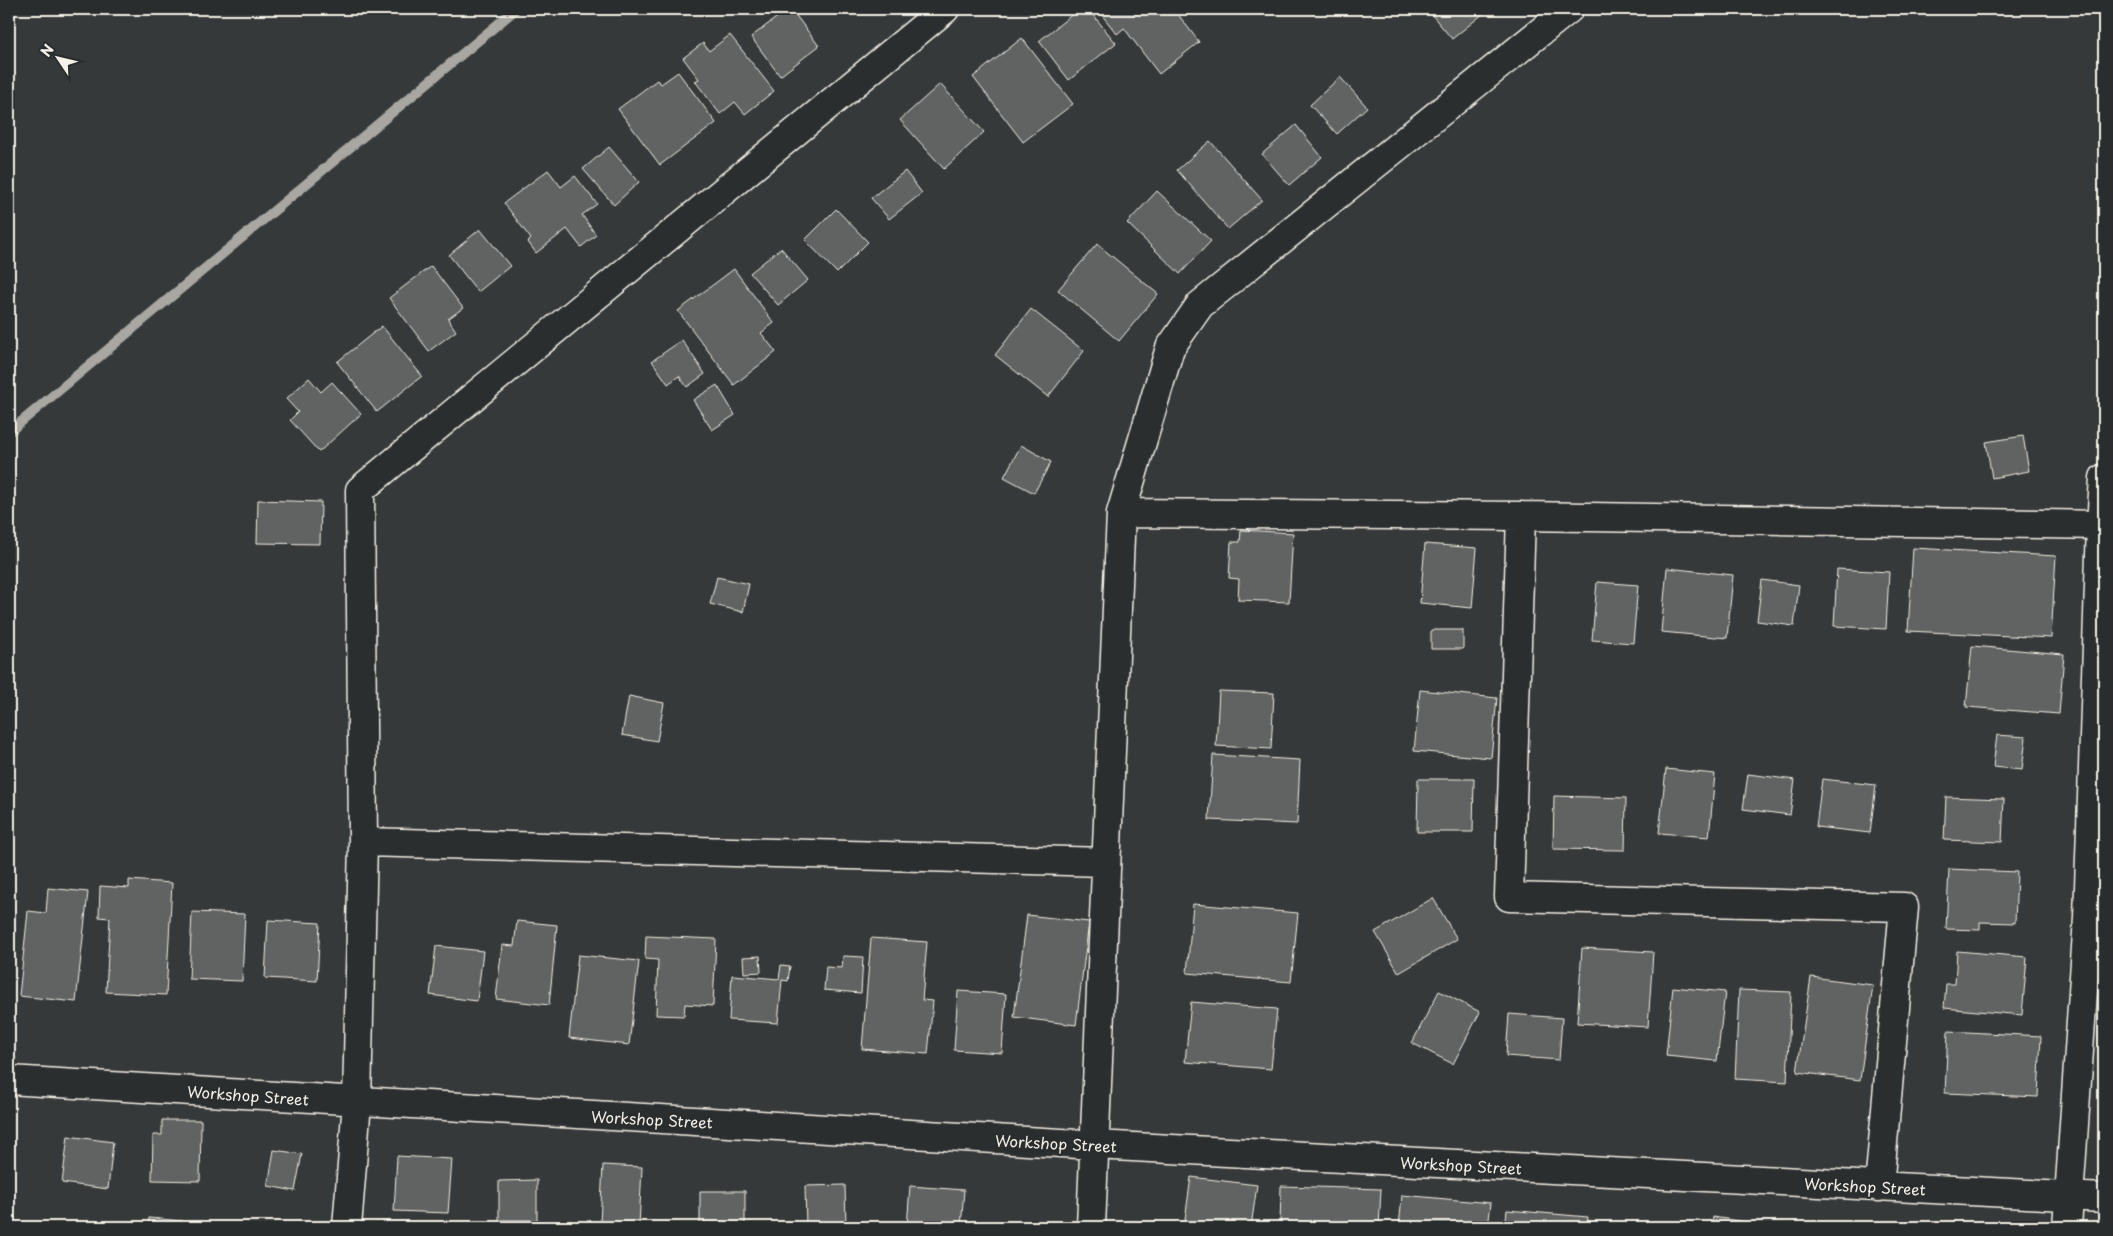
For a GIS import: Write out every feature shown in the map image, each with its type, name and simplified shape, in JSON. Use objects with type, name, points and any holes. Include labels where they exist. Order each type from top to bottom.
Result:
[{"type":"street","points":[[347,1227],[357,1102],[363,842],[360,490],[945,9]]},
{"type":"street","points":[[1091,1227],[1121,513],[1170,348],[1200,305],[1569,9]]},
{"type":"street","points":[[2066,1227],[2088,918],[2104,478]]},
{"type":"street","points":[[1121,513],[1520,516],[2103,525]]},
{"type":"street","points":[[1520,516],[1509,897],[1904,907],[1879,1187]]},
{"type":"street","points":[[363,842],[1106,862]]},
{"type":"street","name":"Workshop Street","points":[[9,1080],[1095,1145],[2104,1198]]},
{"type":"building","points":[[788,9],[791,9],[819,46],[780,76],[751,37]]},
{"type":"building","points":[[1079,9],[1088,9],[1116,43],[1069,80],[1039,41]]},
{"type":"building","points":[[1097,9],[1174,9],[1199,42],[1159,74],[1124,28],[1117,34]]},
{"type":"building","points":[[1427,9],[1489,9],[1452,39]]},
{"type":"building","points":[[730,35],[774,91],[745,114],[735,102],[720,114],[695,81],[699,79],[683,58],[703,43],[709,51]]},
{"type":"building","points":[[1022,38],[1073,104],[1023,142],[973,77]]},
{"type":"building","points":[[678,72],[716,123],[660,165],[618,109],[657,80],[661,84]]},
{"type":"building","points":[[1340,77],[1367,107],[1337,134],[1310,105]]},
{"type":"building","points":[[940,84],[984,132],[944,169],[900,120]]},
{"type":"building","points":[[1296,125],[1322,157],[1289,185],[1262,154]]},
{"type":"building","points":[[1210,141],[1262,200],[1228,229],[1177,170]]},
{"type":"building","points":[[609,147],[639,182],[614,205],[583,169]]},
{"type":"building","points":[[548,170],[561,187],[575,176],[597,204],[582,215],[596,235],[581,247],[567,229],[536,253],[528,242],[531,239],[504,203]]},
{"type":"building","points":[[905,171],[922,193],[889,219],[871,198]]},
{"type":"building","points":[[1157,191],[1211,241],[1180,274],[1127,223]]},
{"type":"building","points":[[836,209],[868,242],[837,273],[805,240]]},
{"type":"building","points":[[480,229],[510,266],[478,292],[449,255]]},
{"type":"building","points":[[1097,244],[1158,294],[1119,341],[1058,290]]},
{"type":"building","points":[[781,248],[808,280],[778,305],[750,273]]},
{"type":"building","points":[[431,266],[463,308],[448,319],[456,331],[429,351],[389,298]]},
{"type":"building","points":[[734,269],[774,323],[761,333],[776,352],[734,385],[678,311]]},
{"type":"building","points":[[1031,309],[1084,351],[1048,397],[995,355]]},
{"type":"building","points":[[382,326],[422,376],[377,412],[337,362]]},
{"type":"building","points":[[682,340],[705,374],[687,387],[679,376],[668,384],[652,361]]},
{"type":"building","points":[[309,378],[321,392],[332,382],[361,414],[319,452],[290,420],[298,412],[286,399]]},
{"type":"building","points":[[717,385],[735,415],[712,430],[693,400]]},
{"type":"building","points":[[2023,436],[2029,471],[1992,478],[1986,442]]},
{"type":"building","points":[[1021,445],[1051,462],[1034,493],[1004,477]]},
{"type":"building","points":[[258,500],[321,502],[320,544],[257,543]]},
{"type":"building","points":[[1241,530],[1293,533],[1289,602],[1238,600],[1239,579],[1229,578],[1231,542],[1240,542]]},
{"type":"building","points":[[1425,544],[1477,548],[1472,608],[1420,603]]},
{"type":"building","points":[[1913,548],[2056,556],[2051,638],[1908,631]]},
{"type":"building","points":[[1667,568],[1733,575],[1727,638],[1661,632]]},
{"type":"building","points":[[1837,569],[1889,572],[1886,629],[1834,626]]},
{"type":"building","points":[[717,577],[749,584],[743,612],[710,604]]},
{"type":"building","points":[[1762,580],[1799,585],[1794,626],[1757,621]]},
{"type":"building","points":[[1597,582],[1638,585],[1633,643],[1592,640]]},
{"type":"building","points":[[1431,630],[1463,630],[1463,649],[1431,649]]},
{"type":"building","points":[[1972,646],[2064,654],[2059,714],[1966,707]]},
{"type":"building","points":[[1420,690],[1497,698],[1491,758],[1414,751]]},
{"type":"building","points":[[1219,691],[1274,693],[1271,749],[1216,746]]},
{"type":"building","points":[[629,696],[664,703],[657,741],[622,735]]},
{"type":"building","points":[[1997,735],[2026,737],[2022,770],[1993,767]]},
{"type":"building","points":[[1213,755],[1300,760],[1297,824],[1209,820]]},
{"type":"building","points":[[1666,769],[1715,774],[1709,837],[1659,833]]},
{"type":"building","points":[[1748,774],[1795,780],[1790,815],[1743,809]]},
{"type":"building","points":[[1418,779],[1474,779],[1473,832],[1417,832]]},
{"type":"building","points":[[1822,779],[1876,785],[1870,833],[1816,827]]},
{"type":"building","points":[[1554,796],[1626,798],[1625,850],[1553,849]]},
{"type":"building","points":[[1946,797],[2004,799],[2002,842],[1944,840]]},
{"type":"building","points":[[1949,869],[2017,872],[2015,923],[1980,922],[1980,930],[1946,929]]},
{"type":"building","points":[[129,880],[172,883],[166,995],[106,992],[110,918],[99,917],[100,886],[129,888]]},
{"type":"building","points":[[48,888],[88,892],[76,1002],[19,996],[28,911],[46,913]]},
{"type":"building","points":[[1433,898],[1457,939],[1399,973],[1375,932]]},
{"type":"building","points":[[1193,904],[1298,913],[1291,982],[1187,973]]},
{"type":"building","points":[[192,912],[245,914],[242,981],[189,979]]},
{"type":"building","points":[[1027,915],[1089,922],[1076,1025],[1014,1017]]},
{"type":"building","points":[[268,920],[320,923],[317,981],[265,978]]},
{"type":"building","points":[[517,921],[557,925],[549,1005],[496,999],[502,945],[514,946]]},
{"type":"building","points":[[646,936],[716,939],[713,1006],[685,1004],[684,1016],[656,1015],[658,960],[645,959]]},
{"type":"building","points":[[871,938],[927,942],[922,1000],[933,1001],[928,1054],[862,1049]]},
{"type":"building","points":[[436,946],[483,951],[477,1001],[430,995]]},
{"type":"building","points":[[1582,948],[1653,952],[1648,1027],[1577,1023]]},
{"type":"building","points":[[1957,951],[2027,957],[2022,1015],[1944,1008],[1946,984],[1955,984]]},
{"type":"building","points":[[578,955],[639,961],[629,1045],[569,1038]]},
{"type":"building","points":[[760,956],[761,972],[744,973],[743,957]]},
{"type":"building","points":[[843,956],[863,957],[861,993],[824,990],[826,967],[842,968]]},
{"type":"building","points":[[781,965],[790,966],[788,981],[782,980],[778,1023],[729,1020],[732,975],[779,979]]},
{"type":"building","points":[[1811,977],[1873,985],[1860,1080],[1797,1072]]},
{"type":"building","points":[[1673,987],[1725,992],[1717,1061],[1666,1056]]},
{"type":"building","points":[[1739,990],[1791,992],[1787,1082],[1735,1079]]},
{"type":"building","points":[[958,991],[1006,994],[1002,1053],[954,1050]]},
{"type":"building","points":[[1439,991],[1480,1012],[1453,1064],[1412,1043]]},
{"type":"building","points":[[1191,1002],[1277,1009],[1271,1069],[1185,1062]]},
{"type":"building","points":[[1509,1014],[1562,1018],[1559,1060],[1506,1056]]},
{"type":"building","points":[[1948,1031],[2041,1036],[2038,1097],[1945,1093]]},
{"type":"building","points":[[162,1120],[201,1120],[200,1181],[152,1180],[153,1135],[162,1135]]},
{"type":"building","points":[[68,1136],[113,1142],[108,1189],[62,1183]]},
{"type":"building","points":[[274,1150],[302,1154],[295,1191],[268,1186]]},
{"type":"building","points":[[397,1156],[452,1159],[448,1213],[394,1211]]},
{"type":"building","points":[[603,1165],[642,1167],[639,1226],[600,1224]]},
{"type":"building","points":[[1191,1177],[1257,1185],[1251,1227],[1184,1227]]},
{"type":"building","points":[[537,1180],[537,1220],[499,1220],[499,1181]]},
{"type":"building","points":[[845,1185],[846,1227],[806,1227],[805,1186]]},
{"type":"building","points":[[910,1186],[964,1190],[961,1227],[907,1227]]},
{"type":"building","points":[[1281,1186],[1381,1189],[1379,1227],[1280,1227]]},
{"type":"building","points":[[700,1191],[745,1191],[745,1227],[700,1227]]},
{"type":"building","points":[[1402,1195],[1491,1203],[1488,1227],[1399,1227]]},
{"type":"building","points":[[1507,1210],[1588,1217],[1587,1227],[1505,1227]]},
{"type":"building","points":[[1713,1217],[1778,1227],[1712,1227]]},
{"type":"building","points":[[149,1218],[183,1221],[183,1227],[148,1227]]},
{"type":"building","points":[[1613,1224],[1652,1227],[1613,1227]]},
{"type":"waterway","points":[[9,432],[516,9]]}]
